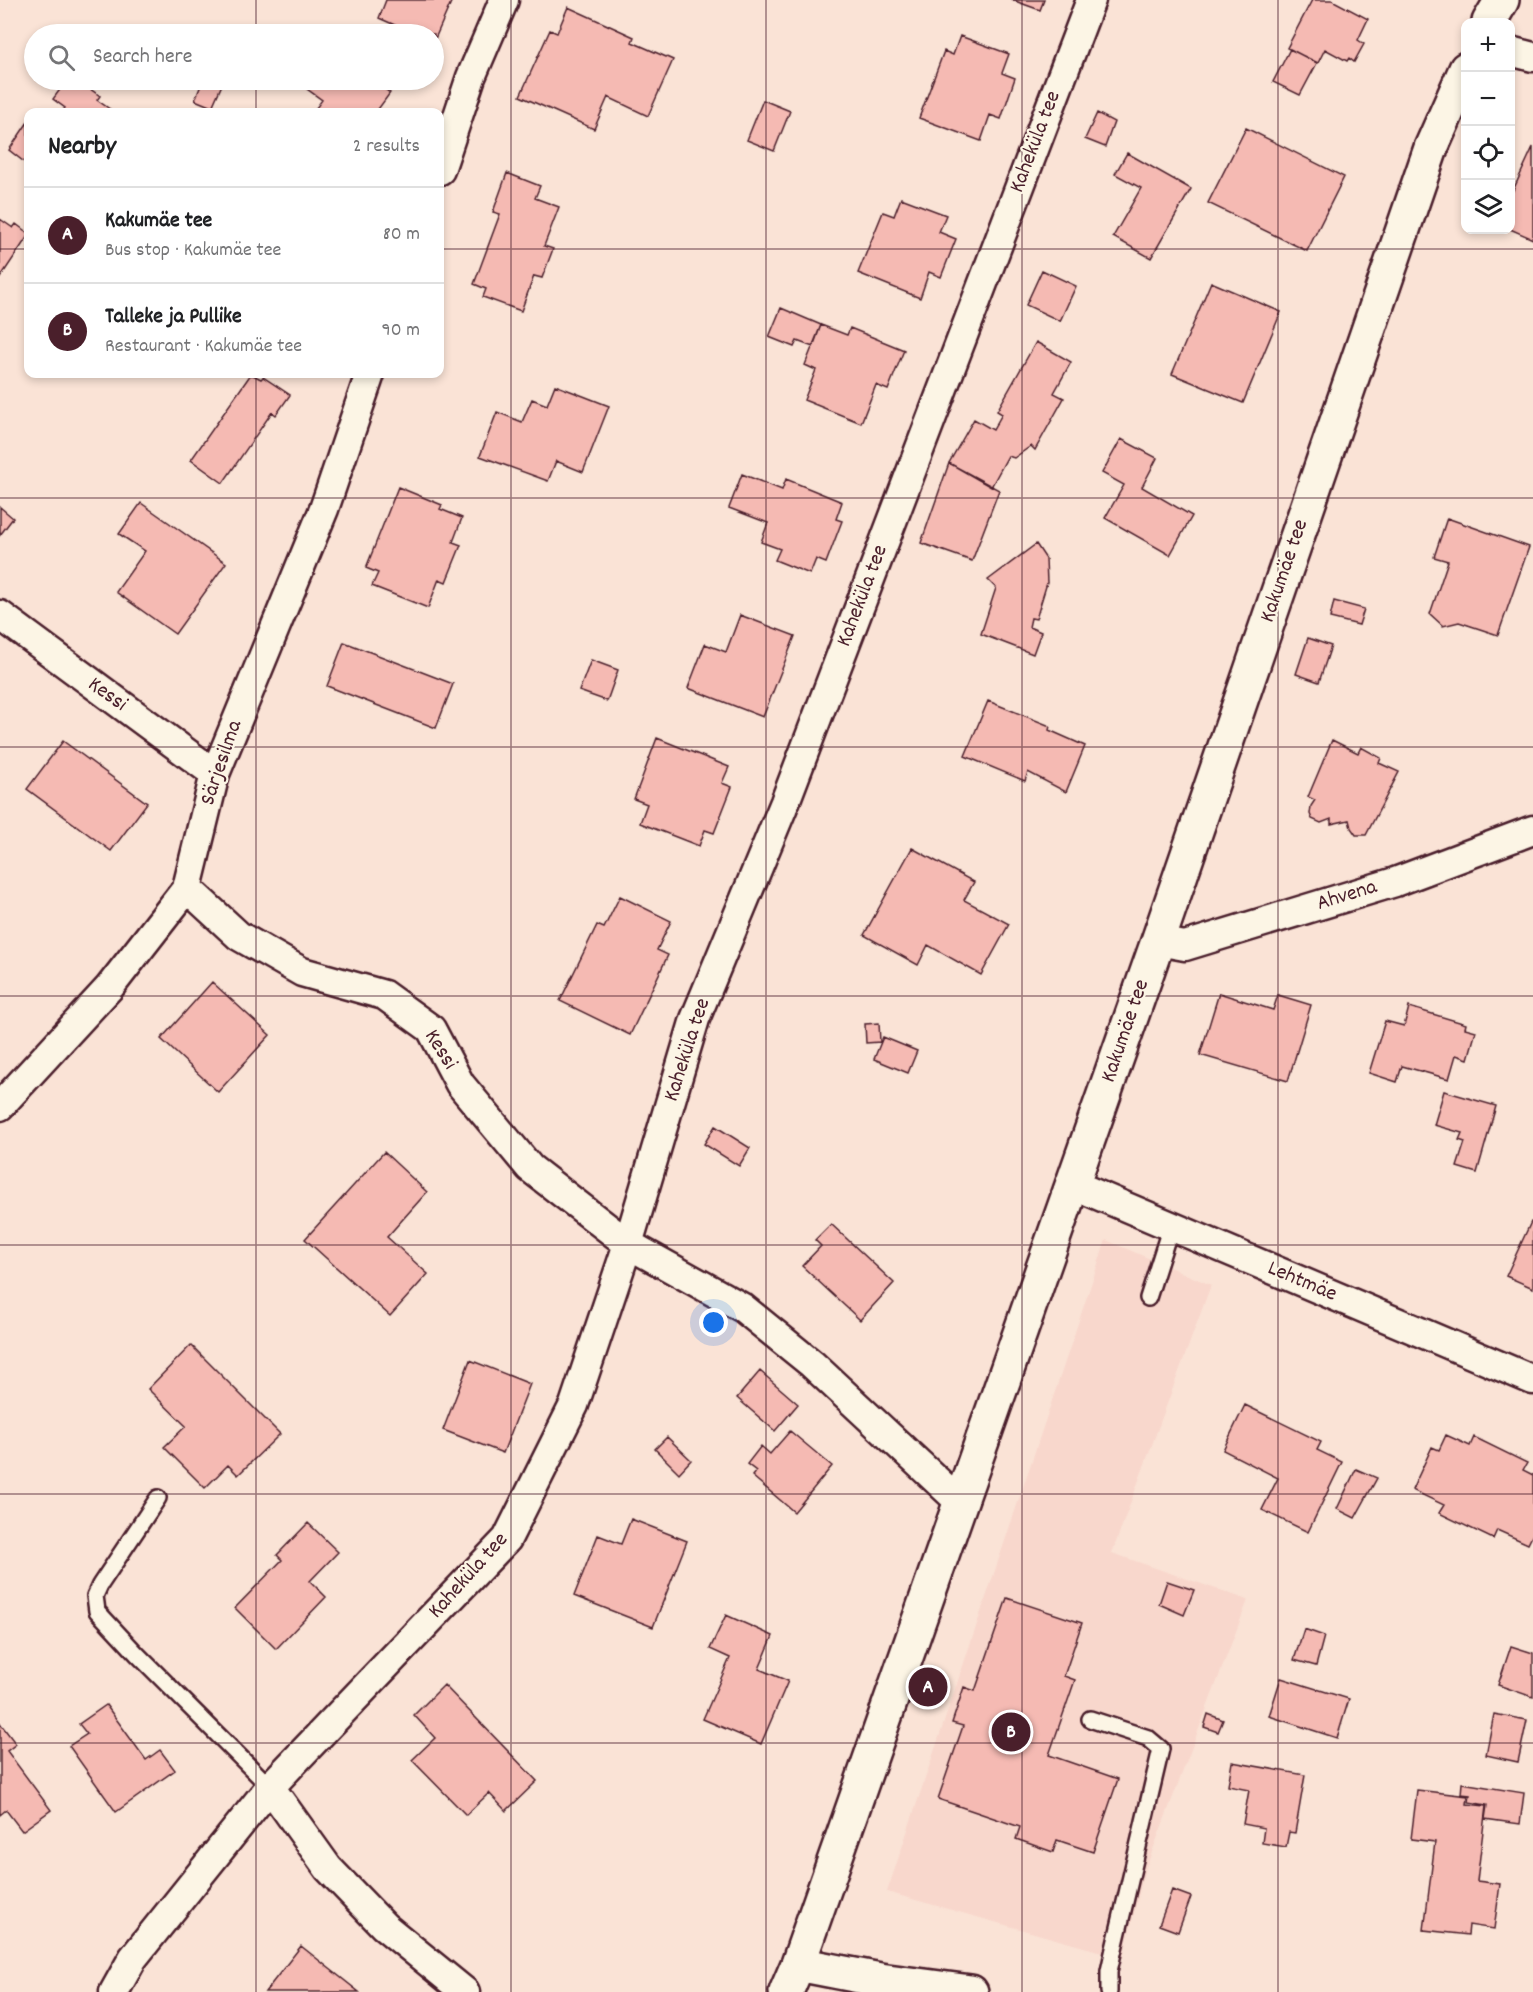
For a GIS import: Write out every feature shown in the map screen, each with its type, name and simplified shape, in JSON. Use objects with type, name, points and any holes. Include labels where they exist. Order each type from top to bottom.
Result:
[{"type":"street","points":[[444,158],[471,77],[504,0]]},
{"type":"street","name":"Kaheküla tee","points":[[114,1992],[133,1958],[270,1786],[507,1539],[574,1405],[628,1244],[695,1019],[784,802],[1090,0]]},
{"type":"street","points":[[1491,18],[1502,0]]},
{"type":"street","points":[[1515,52],[1533,57]]},
{"type":"street","name":"Kakumäe tee","points":[[792,1978],[1158,941],[1431,148],[1465,72]]},
{"type":"street","name":"Särjesilma","points":[[0,1106],[109,987],[187,888],[215,774],[324,509],[369,378]]},
{"type":"street","name":"Kessi","points":[[0,615],[215,774]]},
{"type":"street","name":"Ahvena","points":[[1158,941],[1185,946],[1395,882],[1533,830]]},
{"type":"street","name":"Kessi","points":[[187,888],[239,936],[303,972],[384,995],[431,1029],[460,1084],[530,1168],[628,1244],[743,1308],[812,1364],[960,1502]]},
{"type":"street","name":"Lehtmäe","points":[[1072,1184],[1533,1380]]},
{"type":"street","points":[[270,1786],[328,1868],[384,1926],[465,1992]]},
{"type":"street","points":[[792,1978],[880,1980],[971,1992]]},
{"type":"lane","points":[[1148,1298],[1171,1226]]},
{"type":"lane","points":[[158,1498],[100,1585],[95,1596],[97,1611],[270,1786]]},
{"type":"lane","points":[[1090,1719],[1148,1738],[1161,1749],[1109,1971],[1109,1992]]},
{"type":"shaded area","points":[[1106,1240],[1211,1285],[1112,1553],[1248,1600],[1144,1873],[1123,1958],[887,1892]]},
{"type":"building","points":[[386,0],[452,0],[441,24],[392,24],[379,18]]},
{"type":"building","points":[[1012,0],[1044,0],[1040,10]]},
{"type":"building","points":[[1312,0],[1332,0],[1368,19],[1358,40],[1364,44],[1354,62],[1349,58],[1347,61],[1325,49],[1318,63],[1287,48]]},
{"type":"building","points":[[568,7],[634,37],[632,42],[673,60],[648,116],[608,97],[594,129],[520,96],[550,30],[557,33]]},
{"type":"building","points":[[960,36],[1009,54],[1002,73],[1015,78],[1001,119],[990,115],[981,141],[919,118],[944,51],[953,55]]},
{"type":"building","points":[[1290,49],[1317,63],[1300,95],[1273,82]]},
{"type":"building","points":[[60,90],[91,90],[100,96],[97,100],[108,108],[65,108],[53,99]]},
{"type":"building","points":[[199,90],[220,90],[212,107],[195,100]]},
{"type":"building","points":[[308,90],[386,90],[390,93],[379,108],[316,108],[322,100]]},
{"type":"building","points":[[763,100],[790,111],[774,151],[747,140]]},
{"type":"building","points":[[1097,113],[1114,122],[1105,147],[1085,139]]},
{"type":"building","points":[[24,128],[24,162],[9,150]]},
{"type":"building","points":[[1246,128],[1344,177],[1307,251],[1208,203]]},
{"type":"building","points":[[1533,147],[1533,239],[1515,231],[1515,186]]},
{"type":"building","points":[[1127,153],[1191,189],[1151,258],[1113,237],[1141,188],[1115,174]]},
{"type":"building","points":[[507,173],[540,186],[535,198],[559,207],[544,246],[553,249],[542,278],[534,276],[521,311],[483,297],[486,289],[474,284],[500,214],[493,212]]},
{"type":"building","points":[[901,198],[946,215],[939,232],[956,239],[941,277],[929,272],[920,298],[858,273],[883,212],[894,216]]},
{"type":"building","points":[[0,219],[13,228],[16,224],[24,230],[24,242],[0,278]]},
{"type":"building","points":[[1042,270],[1076,286],[1060,321],[1026,305]]},
{"type":"building","points":[[1211,282],[1281,312],[1243,403],[1172,374]]},
{"type":"building","points":[[781,308],[821,325],[813,347],[797,341],[794,347],[769,337]]},
{"type":"building","points":[[821,325],[847,335],[850,328],[904,350],[888,390],[876,385],[861,423],[804,400],[816,370],[805,365]]},
{"type":"building","points":[[1036,342],[1071,362],[1054,393],[1064,398],[1035,450],[1031,446],[1014,458],[1008,456],[991,487],[949,463],[974,419],[993,430],[1002,414],[997,411]]},
{"type":"building","points":[[248,378],[264,378],[290,395],[276,415],[272,412],[223,483],[191,460]]},
{"type":"building","points":[[555,385],[609,406],[583,472],[556,461],[548,481],[480,456],[497,412],[522,422],[532,399],[547,405]]},
{"type":"building","points":[[1121,439],[1157,458],[1142,487],[1192,516],[1170,555],[1105,518],[1124,485],[1102,473]]},
{"type":"building","points":[[949,463],[999,490],[972,561],[921,543]]},
{"type":"building","points":[[742,474],[782,490],[786,479],[842,502],[836,519],[842,521],[826,563],[816,559],[810,574],[775,560],[780,549],[761,542],[768,523],[729,508]]},
{"type":"building","points":[[398,487],[442,505],[440,509],[462,518],[453,542],[461,545],[446,582],[439,579],[428,608],[372,586],[378,573],[366,568]]},
{"type":"building","points":[[141,503],[226,563],[175,634],[116,592],[145,551],[119,534]]},
{"type":"building","points":[[0,507],[13,518],[0,535]]},
{"type":"building","points":[[1447,518],[1529,547],[1498,635],[1459,622],[1443,626],[1430,614],[1448,561],[1434,557]]},
{"type":"building","points":[[1036,544],[1046,559],[1047,583],[1036,619],[1031,618],[1029,627],[1041,632],[1033,654],[981,634],[996,588],[988,580]]},
{"type":"building","points":[[1334,601],[1364,609],[1359,625],[1330,618]]},
{"type":"building","points":[[740,615],[795,636],[763,717],[688,688],[705,644],[726,652]]},
{"type":"building","points":[[1308,638],[1331,646],[1319,682],[1296,674]]},
{"type":"building","points":[[344,642],[453,684],[436,728],[327,686]]},
{"type":"building","points":[[591,660],[618,670],[607,701],[579,691]]},
{"type":"building","points":[[988,701],[1050,726],[1049,730],[1085,746],[1066,792],[1028,772],[1025,781],[965,756]]},
{"type":"building","points":[[657,738],[729,767],[722,783],[732,787],[714,833],[705,830],[699,846],[640,823],[647,804],[634,799]]},
{"type":"building","points":[[1332,740],[1358,753],[1361,747],[1381,758],[1379,763],[1399,772],[1366,835],[1356,835],[1349,820],[1331,824],[1331,819],[1321,823],[1312,819],[1310,814],[1315,800],[1308,797]]},
{"type":"building","points":[[63,741],[147,803],[111,851],[27,789]]},
{"type":"building","points":[[912,848],[974,882],[964,900],[1009,924],[981,975],[928,945],[918,965],[864,935]]},
{"type":"building","points":[[620,896],[671,921],[657,950],[668,955],[630,1035],[560,1001],[597,925],[604,928]]},
{"type":"building","points":[[212,982],[270,1035],[218,1092],[161,1039]]},
{"type":"building","points":[[1219,993],[1273,1010],[1278,995],[1311,1005],[1288,1081],[1200,1055]]},
{"type":"building","points":[[1409,1007],[1466,1024],[1465,1028],[1476,1031],[1468,1059],[1456,1055],[1449,1079],[1402,1066],[1397,1082],[1369,1073],[1385,1021],[1404,1026]]},
{"type":"building","points":[[879,1023],[880,1042],[866,1043],[865,1024]]},
{"type":"building","points":[[883,1037],[917,1051],[908,1073],[874,1059]]},
{"type":"building","points":[[1444,1091],[1496,1106],[1477,1173],[1457,1167],[1465,1142],[1459,1140],[1462,1133],[1434,1125]]},
{"type":"building","points":[[715,1126],[750,1148],[739,1166],[704,1144]]},
{"type":"building","points":[[384,1152],[427,1192],[387,1237],[428,1274],[390,1316],[305,1239]]},
{"type":"building","points":[[1531,1222],[1533,1223],[1533,1288],[1506,1276]]},
{"type":"building","points":[[831,1224],[894,1283],[860,1320],[802,1266],[821,1246],[815,1240]]},
{"type":"building","points":[[191,1345],[280,1434],[238,1475],[228,1465],[205,1488],[164,1447],[186,1426],[148,1389]]},
{"type":"building","points":[[470,1360],[530,1384],[503,1453],[443,1430]]},
{"type":"building","points":[[760,1371],[798,1404],[775,1431],[737,1398]]},
{"type":"building","points":[[1245,1405],[1321,1442],[1317,1450],[1342,1462],[1308,1532],[1262,1510],[1278,1478],[1223,1450]]},
{"type":"building","points":[[790,1431],[832,1466],[794,1512],[752,1476],[756,1471],[747,1464],[761,1446],[770,1454]]},
{"type":"building","points":[[1446,1435],[1470,1446],[1474,1437],[1527,1463],[1523,1470],[1533,1475],[1533,1534],[1528,1544],[1497,1530],[1493,1539],[1439,1513],[1444,1505],[1412,1490],[1432,1447],[1439,1450]]},
{"type":"building","points":[[667,1437],[691,1460],[679,1473],[655,1449]]},
{"type":"building","points":[[1356,1469],[1377,1478],[1355,1518],[1337,1509]]},
{"type":"building","points":[[631,1519],[687,1541],[653,1627],[574,1596],[598,1535],[621,1544]]},
{"type":"building","points":[[308,1523],[338,1552],[310,1581],[326,1597],[276,1649],[235,1608],[282,1560],[277,1555]]},
{"type":"building","points":[[1167,1581],[1194,1590],[1184,1615],[1159,1604]]},
{"type":"building","points":[[1007,1598],[1082,1623],[1064,1676],[1075,1680],[1049,1755],[1118,1779],[1093,1852],[1057,1840],[1053,1852],[1016,1839],[1020,1827],[938,1799],[963,1726],[952,1723],[964,1687],[975,1691]]},
{"type":"building","points":[[726,1615],[773,1636],[759,1669],[788,1681],[761,1744],[703,1719],[730,1658],[710,1649]]},
{"type":"building","points":[[1304,1629],[1324,1636],[1316,1666],[1294,1660]]},
{"type":"building","points":[[1511,1646],[1533,1653],[1533,1697],[1498,1685]]},
{"type":"building","points":[[1281,1678],[1349,1699],[1337,1738],[1269,1716]]},
{"type":"building","points":[[444,1685],[537,1781],[506,1811],[489,1793],[466,1815],[412,1760],[435,1738],[414,1715]]},
{"type":"building","points":[[106,1705],[146,1760],[160,1750],[175,1770],[116,1812],[69,1746],[87,1734],[79,1724]]},
{"type":"building","points":[[1208,1714],[1223,1720],[1218,1732],[1204,1727]]},
{"type":"building","points":[[1494,1714],[1527,1720],[1518,1762],[1486,1755]]},
{"type":"building","points":[[0,1723],[16,1744],[7,1751],[51,1810],[22,1831],[6,1810],[0,1815]]},
{"type":"building","points":[[1232,1762],[1305,1775],[1295,1833],[1289,1832],[1286,1847],[1262,1843],[1264,1828],[1243,1824],[1249,1790],[1228,1786]]},
{"type":"building","points":[[1462,1783],[1524,1793],[1520,1824],[1485,1819],[1487,1805],[1469,1802],[1470,1795],[1461,1794]]},
{"type":"building","points":[[1417,1790],[1468,1796],[1467,1804],[1486,1806],[1477,1881],[1500,1884],[1494,1929],[1469,1925],[1468,1935],[1424,1930],[1435,1842],[1411,1839]]},
{"type":"building","points":[[1172,1890],[1191,1897],[1178,1932],[1159,1925]]},
{"type":"building","points":[[301,1946],[359,1992],[265,1992]]},
{"type":"place","name":"Kakumäe tee","points":[[928,1687]]},
{"type":"place","name":"Talleke ja Pullike","points":[[1011,1732]]}]
